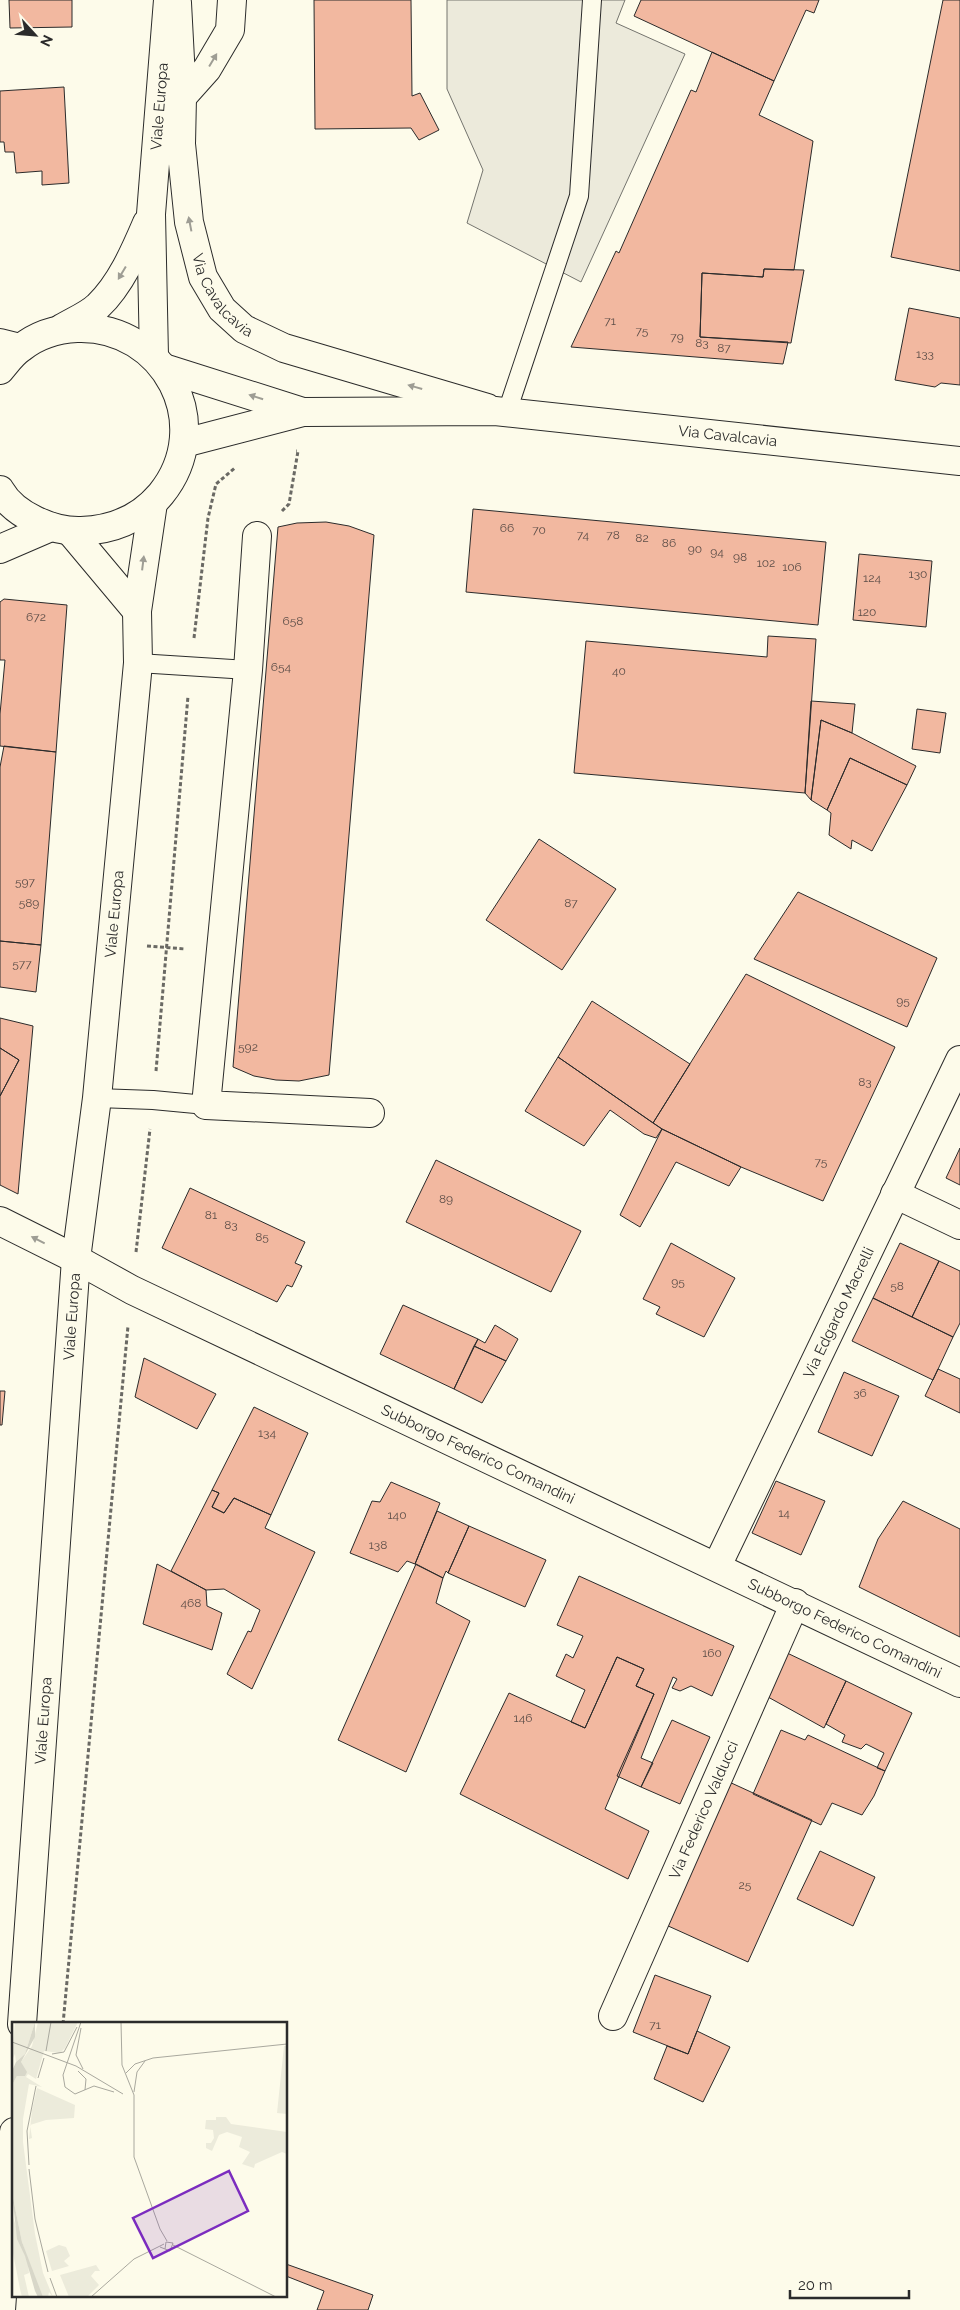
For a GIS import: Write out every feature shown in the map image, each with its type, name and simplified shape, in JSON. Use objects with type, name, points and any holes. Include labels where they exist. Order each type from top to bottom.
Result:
[{"type":"street","name":"Viale Europa","points":[[159,362],[151,214],[168,0]]},
{"type":"street","name":"Via Cavalcavia","points":[[177,0],[182,97],[181,144],[188,222],[203,277],[222,309],[244,329],[284,348],[501,411]]},
{"type":"street","points":[[182,97],[207,70],[230,30],[232,0]]},
{"type":"street","name":"Viale Europa","points":[[61,329],[98,306],[116,283],[135,252],[151,214]]},
{"type":"street","points":[[0,370],[10,345],[61,329],[94,328],[126,337],[159,362],[177,391],[183,416],[184,443],[178,465],[167,485],[153,503],[129,521],[100,530],[61,529],[0,549]]},
{"type":"street","name":"Via Cavalcavia","points":[[159,362],[302,412]]},
{"type":"street","name":"Via Cavalcavia","points":[[184,443],[302,412],[501,411],[960,461]]},
{"type":"street","points":[[0,490],[24,514],[61,529],[137,611]]},
{"type":"street","name":"Viale Europa","points":[[22,2022],[76,1259],[96,1098],[138,663],[137,611],[153,503]]},
{"type":"street","points":[[257,536],[248,670],[206,1105],[370,1113]]},
{"type":"street","name":"Via Edgardo Macrelli","points":[[717,1566],[960,1060]]},
{"type":"street","points":[[895,1194],[960,1225]]},
{"type":"street","name":"Subborgo Federico Comandini","points":[[0,1221],[76,1259],[132,1290],[795,1603],[960,1683]]},
{"type":"street","name":"Via Federico Valducci","points":[[612,2016],[795,1603]]},
{"type":"street","points":[[1,2310],[12,2159]]},
{"type":"lane","points":[[501,411],[579,196],[592,0]]},
{"type":"lane","points":[[138,663],[248,670]]},
{"type":"lane","points":[[96,1098],[153,1100],[206,1105]]},
{"type":"path","points":[[257,536],[289,504],[298,451],[290,452]]},
{"type":"path","points":[[63,2022],[132,1290],[153,1100],[191,667],[208,518],[216,484],[243,460]]},
{"type":"path","points":[[111,944],[167,947],[221,954]]},
{"type":"shaded area","points":[[447,0],[625,0],[616,23],[685,54],[581,282],[467,223],[483,170],[447,89]]},
{"type":"building","points":[[9,0],[72,0],[72,27],[10,28]]},
{"type":"building","points":[[314,0],[411,0],[412,96],[420,93],[439,130],[419,140],[411,128],[315,129]]},
{"type":"building","points":[[641,0],[819,0],[814,13],[806,10],[774,81],[634,16]]},
{"type":"building","points":[[943,0],[960,0],[960,271],[891,257]]},
{"type":"building","points":[[712,52],[774,81],[759,115],[813,141],[794,270],[764,269],[763,277],[702,273],[700,337],[788,342],[783,364],[571,347],[616,251],[619,253],[691,90],[696,92]]},
{"type":"building","points":[[64,87],[69,183],[42,185],[42,171],[16,173],[14,152],[5,152],[4,142],[0,142],[0,91]]},
{"type":"building","points":[[764,269],[804,270],[791,343],[700,337],[702,273],[763,277]]},
{"type":"building","points":[[909,308],[960,318],[960,385],[941,383],[935,387],[895,380]]},
{"type":"building","points":[[473,509],[826,542],[818,625],[466,592]]},
{"type":"building","points":[[326,522],[349,526],[374,535],[329,1075],[299,1081],[276,1080],[254,1076],[233,1067],[278,527],[297,523]]},
{"type":"building","points":[[859,554],[932,561],[926,627],[853,620]]},
{"type":"building","points":[[4,599],[67,605],[56,752],[0,746],[0,714],[5,660],[0,660],[0,602]]},
{"type":"building","points":[[768,636],[816,639],[805,793],[574,773],[586,641],[767,657]]},
{"type":"building","points":[[811,701],[855,704],[852,733],[821,720],[811,800],[805,793]]},
{"type":"building","points":[[917,709],[946,713],[940,753],[912,749]]},
{"type":"building","points":[[821,720],[852,733],[916,766],[907,785],[850,758],[827,810],[811,800]]},
{"type":"building","points":[[4,746],[56,752],[41,945],[0,941],[0,767]]},
{"type":"building","points":[[850,758],[907,785],[872,851],[852,840],[851,849],[829,835],[831,813],[827,810]]},
{"type":"building","points":[[539,839],[616,889],[562,970],[486,920]]},
{"type":"building","points":[[798,892],[937,958],[907,1027],[754,959]]},
{"type":"building","points":[[0,941],[41,945],[36,992],[0,987]]},
{"type":"building","points":[[746,974],[895,1047],[823,1201],[741,1167],[653,1123]]},
{"type":"building","points":[[592,1001],[690,1064],[653,1123],[558,1057]]},
{"type":"building","points":[[0,1018],[33,1026],[18,1194],[0,1185],[0,1096],[19,1060],[0,1048]]},
{"type":"building","points":[[0,1048],[19,1060],[0,1096]]},
{"type":"building","points":[[558,1057],[662,1129],[656,1138],[644,1134],[610,1110],[584,1146],[525,1111]]},
{"type":"building","points":[[662,1129],[741,1167],[729,1186],[676,1162],[640,1227],[620,1215]]},
{"type":"building","points":[[960,1148],[960,1185],[946,1178]]},
{"type":"building","points":[[436,1160],[581,1231],[551,1292],[406,1222]]},
{"type":"building","points":[[190,1188],[305,1242],[295,1263],[302,1266],[292,1287],[287,1285],[277,1302],[162,1248]]},
{"type":"building","points":[[671,1243],[735,1278],[704,1337],[656,1314],[660,1307],[643,1299]]},
{"type":"building","points":[[900,1243],[939,1261],[912,1317],[873,1298]]},
{"type":"building","points":[[939,1261],[960,1271],[960,1323],[953,1337],[912,1317]]},
{"type":"building","points":[[873,1298],[953,1337],[933,1380],[852,1341]]},
{"type":"building","points":[[403,1305],[478,1339],[454,1389],[380,1354]]},
{"type":"building","points":[[495,1325],[518,1339],[506,1361],[474,1346],[478,1339],[485,1343]]},
{"type":"building","points":[[474,1346],[506,1361],[482,1403],[454,1389]]},
{"type":"building","points":[[144,1358],[216,1394],[197,1429],[135,1397]]},
{"type":"building","points":[[938,1369],[960,1379],[960,1413],[925,1396]]},
{"type":"building","points":[[844,1372],[899,1396],[872,1456],[818,1432]]},
{"type":"building","points":[[0,1391],[5,1391],[2,1425],[0,1425]]},
{"type":"building","points":[[254,1407],[308,1433],[271,1515],[234,1498],[224,1513],[212,1507],[219,1493],[212,1490]]},
{"type":"building","points":[[776,1481],[825,1501],[801,1555],[752,1533]]},
{"type":"building","points":[[391,1482],[440,1503],[415,1564],[407,1561],[398,1572],[350,1553],[372,1501],[380,1502]]},
{"type":"building","points":[[212,1490],[219,1493],[212,1507],[224,1513],[234,1498],[271,1515],[265,1528],[315,1552],[252,1689],[227,1674],[248,1631],[251,1632],[260,1610],[224,1589],[206,1590],[171,1571]]},
{"type":"building","points":[[903,1501],[960,1529],[960,1637],[859,1587],[878,1539]]},
{"type":"building","points":[[437,1511],[469,1526],[448,1573],[446,1571],[443,1578],[415,1564]]},
{"type":"building","points":[[469,1526],[546,1560],[525,1607],[448,1573]]},
{"type":"building","points":[[157,1564],[206,1590],[207,1606],[222,1613],[212,1650],[143,1624]]},
{"type":"building","points":[[416,1564],[443,1578],[436,1603],[470,1621],[406,1772],[338,1740]]},
{"type":"building","points":[[579,1576],[734,1646],[712,1696],[691,1686],[680,1691],[672,1688],[677,1679],[673,1677],[641,1758],[653,1763],[641,1787],[617,1776],[654,1694],[636,1686],[644,1669],[617,1657],[585,1728],[571,1722],[585,1690],[556,1676],[566,1654],[573,1658],[583,1636],[557,1625]]},
{"type":"building","points":[[785,1652],[846,1681],[824,1728],[768,1697]]},
{"type":"building","points":[[617,1657],[644,1669],[636,1686],[654,1694],[605,1809],[649,1831],[628,1879],[460,1794],[509,1693],[585,1728]]},
{"type":"building","points":[[846,1681],[912,1713],[885,1771],[877,1768],[884,1753],[866,1744],[861,1749],[842,1742],[845,1735],[826,1724]]},
{"type":"building","points":[[672,1720],[710,1737],[680,1804],[641,1787]]},
{"type":"building","points":[[781,1730],[805,1740],[808,1735],[885,1771],[874,1796],[862,1815],[832,1803],[821,1825],[753,1794]]},
{"type":"building","points":[[727,1781],[812,1820],[748,1962],[666,1925]]},
{"type":"building","points":[[820,1851],[875,1877],[853,1926],[797,1899]]},
{"type":"building","points":[[655,1975],[711,1996],[688,2054],[633,2032]]},
{"type":"building","points":[[697,2031],[730,2047],[703,2102],[654,2079],[667,2046],[688,2054]]},
{"type":"building","points":[[288,2265],[373,2295],[368,2310],[317,2310],[324,2291],[288,2277]]}]
